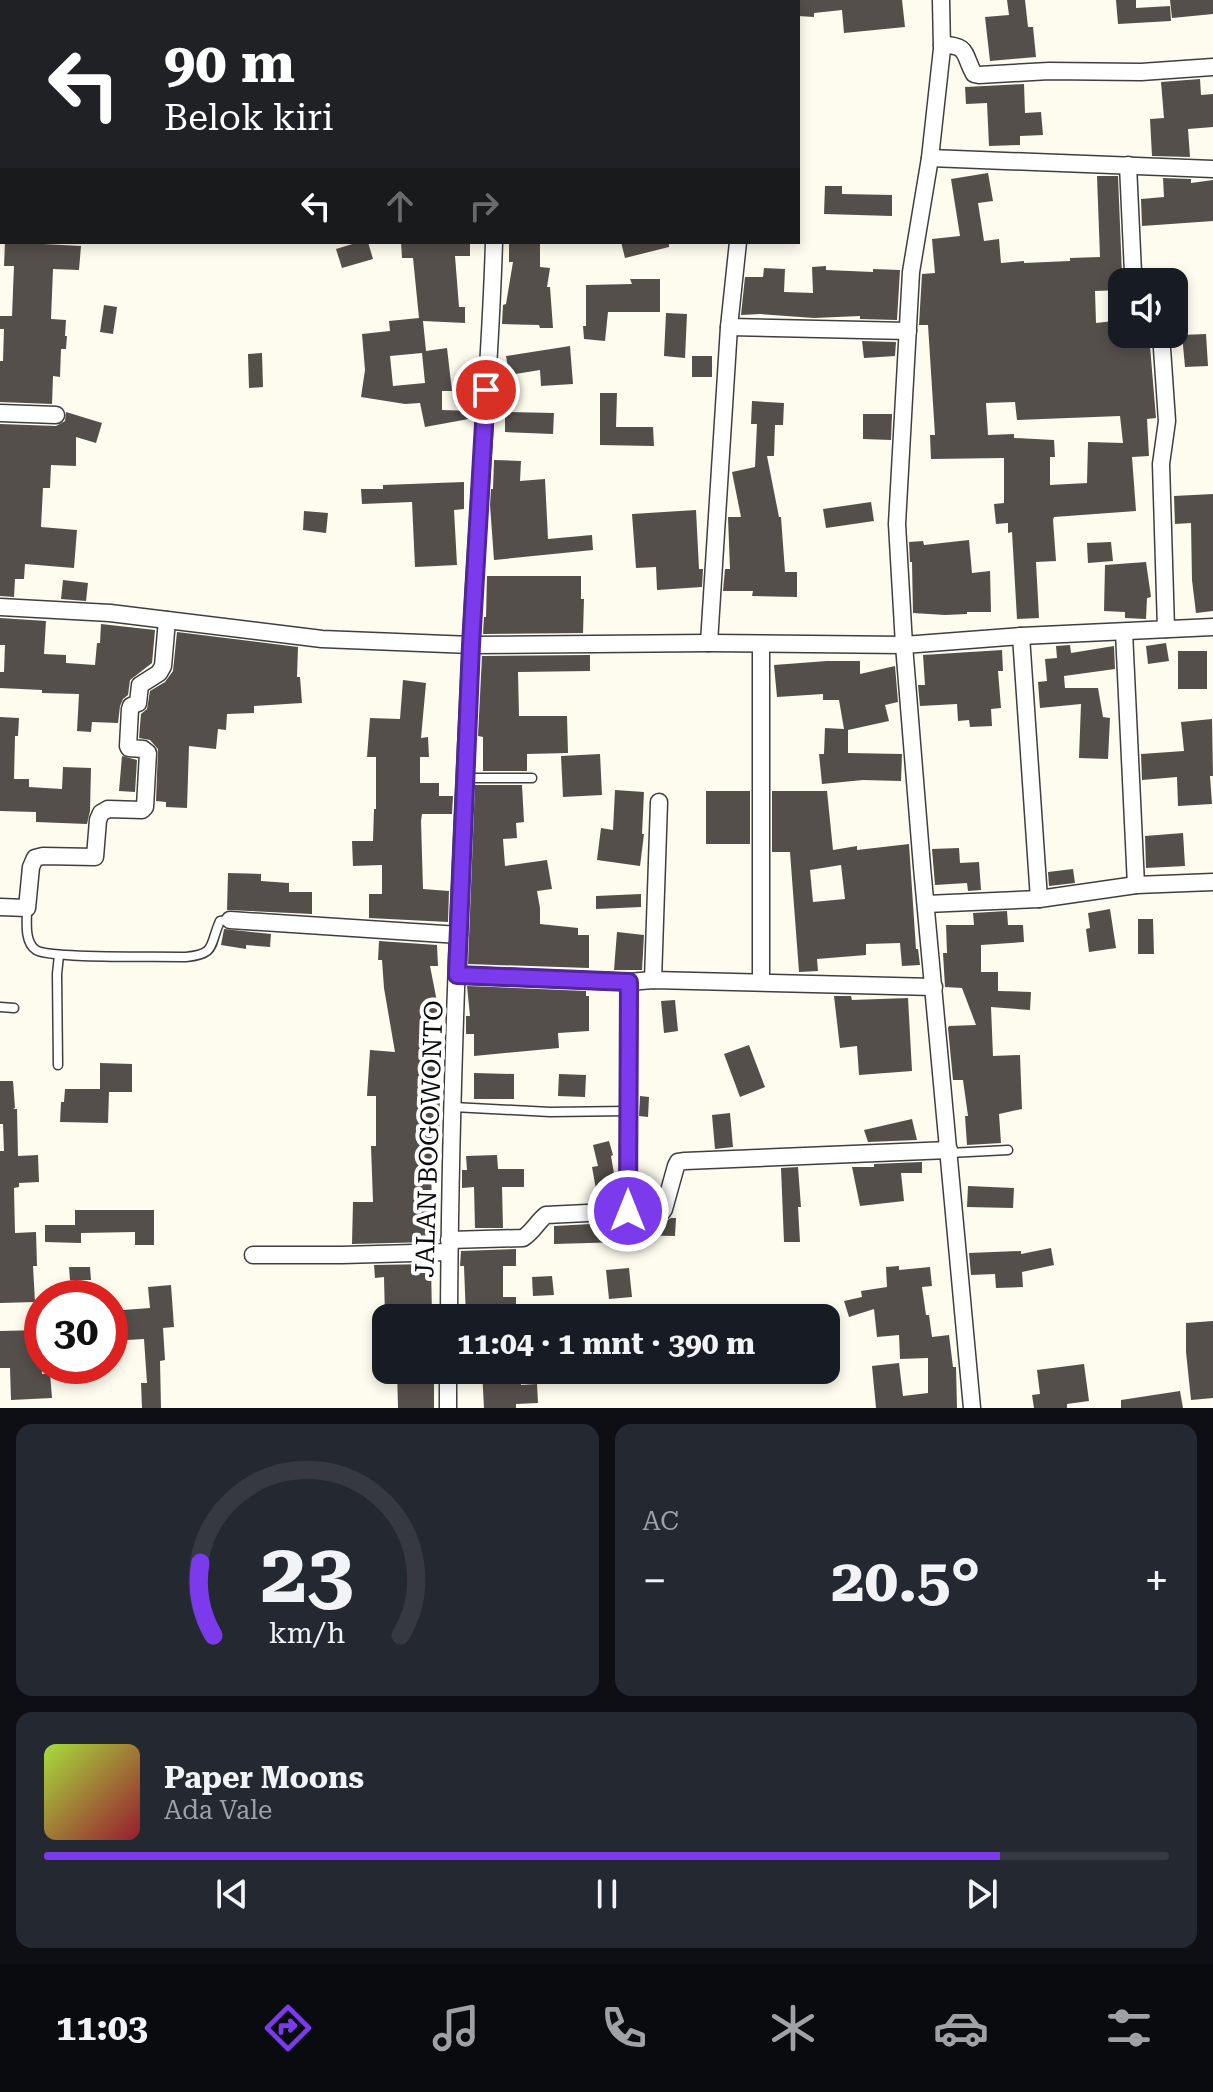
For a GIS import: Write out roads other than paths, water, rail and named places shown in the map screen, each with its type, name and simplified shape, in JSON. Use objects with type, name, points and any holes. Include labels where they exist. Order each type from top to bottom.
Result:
[{"type":"street","points":[[941,0],[942,45],[930,158],[911,272],[897,524],[904,645],[972,1408]]},
{"type":"street","points":[[942,45],[960,47],[974,74],[979,75],[1049,71],[1141,72],[1213,67]]},
{"type":"street","points":[[930,158],[1213,169]]},
{"type":"street","points":[[1128,165],[1133,268]]},
{"type":"street","name":"JALAN BOGOWONTO","points":[[449,1304],[465,778],[494,244]]},
{"type":"street","points":[[709,643],[729,327],[738,244]]},
{"type":"street","points":[[729,327],[908,331]]},
{"type":"street","points":[[1162,348],[1167,421],[1161,464],[1166,629]]},
{"type":"street","points":[[0,413],[56,415]]},
{"type":"street","points":[[0,607],[110,613],[322,639],[471,645],[904,645],[1213,627]]},
{"type":"street","points":[[0,907],[27,908],[31,867],[35,858],[95,857],[101,813],[108,809],[142,810],[145,807],[148,753],[128,746],[130,709],[138,703],[140,685],[159,673],[163,666],[167,620]]},
{"type":"street","points":[[1124,632],[1136,885]]},
{"type":"street","points":[[1021,636],[1039,899]]},
{"type":"street","points":[[761,644],[761,982]]},
{"type":"street","points":[[653,980],[659,802]]},
{"type":"street","points":[[926,904],[1039,899],[1136,885],[1213,882]]},
{"type":"street","points":[[230,920],[459,935]]},
{"type":"street","points":[[457,975],[629,982],[934,987]]},
{"type":"street","points":[[628,1211],[629,982]]},
{"type":"street","points":[[253,1255],[342,1255],[449,1246],[523,1238],[531,1234],[546,1215],[662,1212],[678,1162],[949,1152]]},
{"type":"street","points":[[448,1384],[448,1408]]},
{"type":"lane","points":[[465,778],[532,778]]},
{"type":"lane","points":[[27,908],[26,929],[30,943],[35,950],[59,955],[201,955],[213,943],[220,921],[230,920]]},
{"type":"lane","points":[[58,1065],[59,955]]},
{"type":"lane","points":[[0,1007],[14,1008]]},
{"type":"lane","points":[[453,1107],[550,1112],[628,1111]]},
{"type":"lane","points":[[949,1152],[1008,1150]]}]
